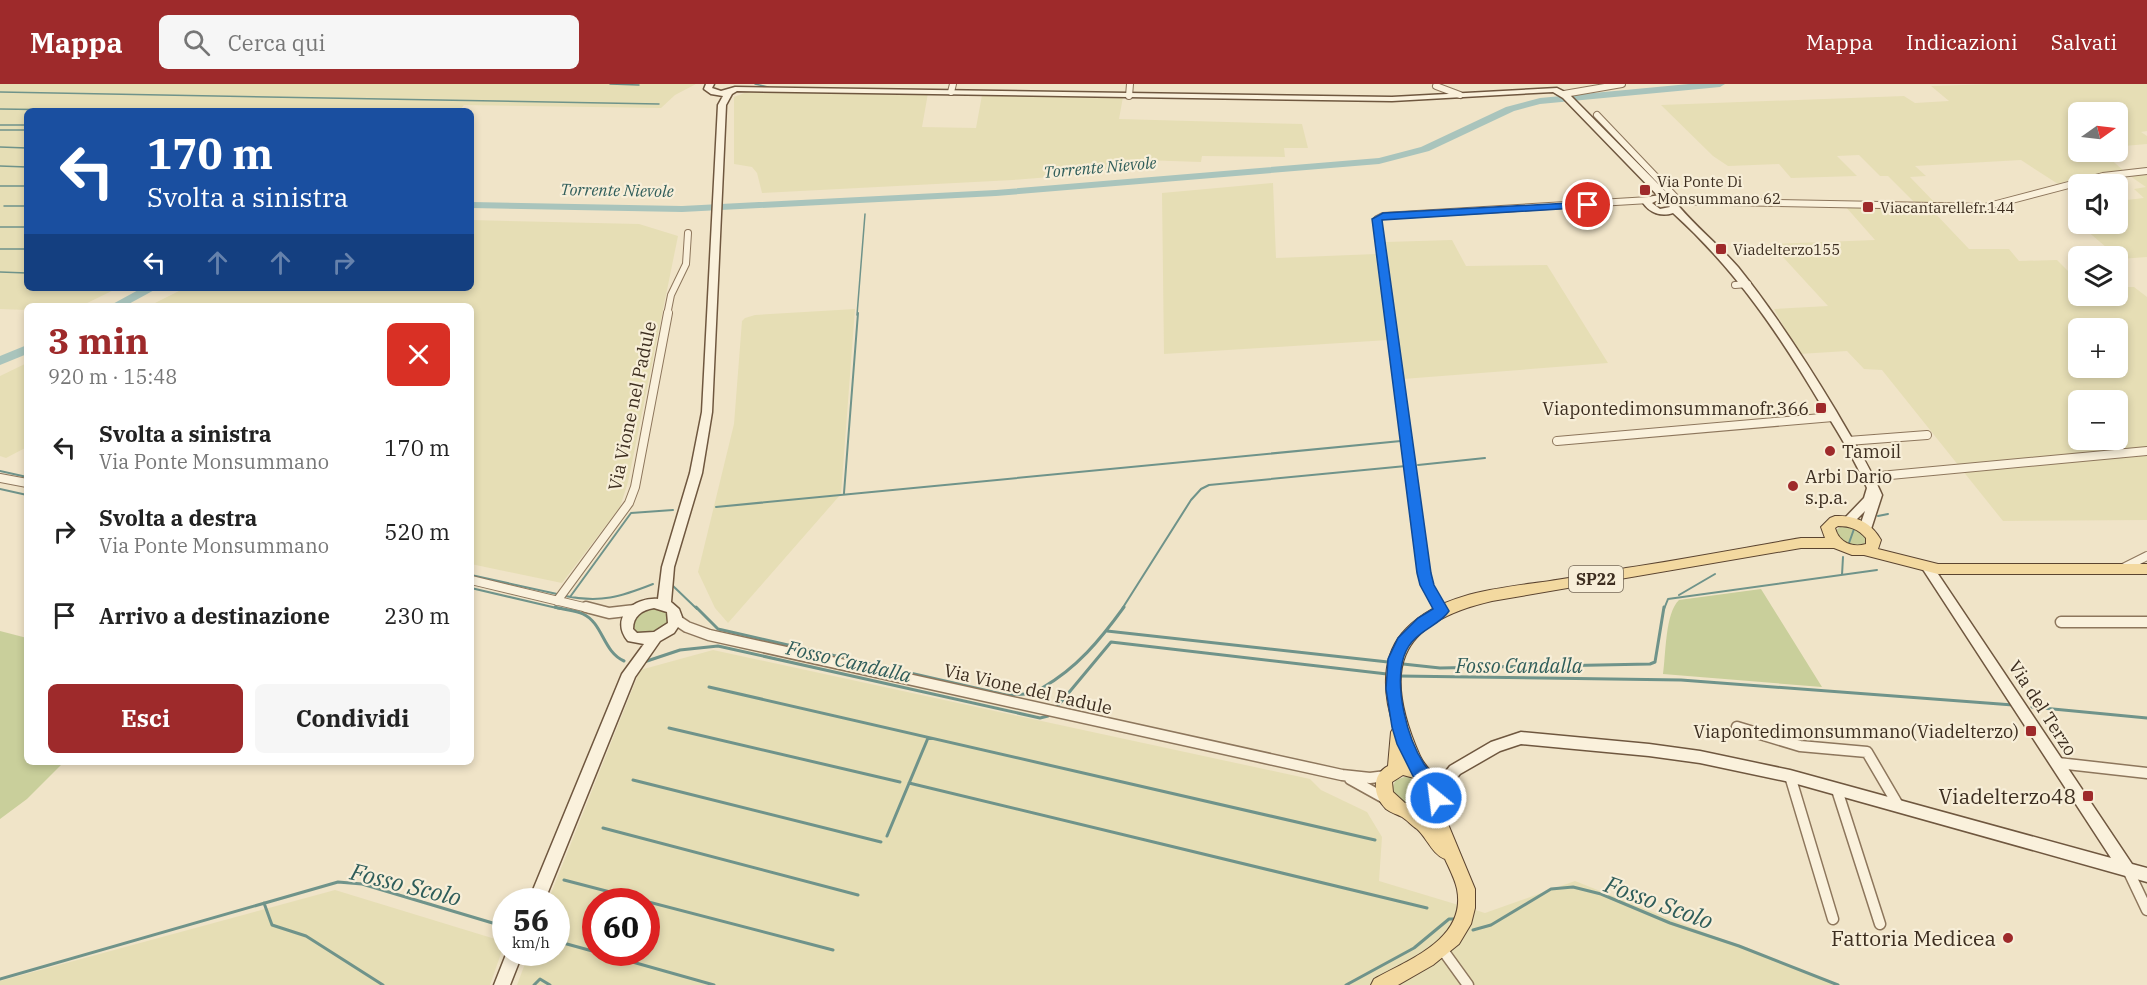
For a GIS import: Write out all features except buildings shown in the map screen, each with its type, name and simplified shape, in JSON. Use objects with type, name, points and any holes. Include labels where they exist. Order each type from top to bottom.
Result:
[{"type":"main road","name":"SP22","points":[[1801,543],[1828,532],[1828,527],[1835,521],[1848,521]]},
{"type":"main road","points":[[1848,521],[1868,540],[1928,568],[2147,569]]},
{"type":"main road","points":[[1828,532],[1837,543]]},
{"type":"main road","name":"SP22","points":[[1435,798],[1400,727],[1394,671],[1403,642],[1424,622],[1441,611],[1500,596],[1801,543],[1837,543],[1851,550],[1868,540]]},
{"type":"main road","points":[[1868,540],[1916,560],[1958,569]]},
{"type":"main road","name":"SP22","points":[[1388,800],[1383,788],[1391,772],[1400,727]]},
{"type":"main road","points":[[1391,772],[1411,768],[1422,773]]},
{"type":"main road","points":[[1409,813],[1424,812],[1435,798]]},
{"type":"main road","points":[[1380,985],[1442,949],[1458,934],[1467,910],[1466,889],[1435,813],[1435,798]]},
{"type":"main road","points":[[1388,800],[1397,809],[1409,813],[1425,826],[1456,864]]},
{"type":"street","points":[[710,84],[709,90],[717,93],[735,88],[952,88],[1130,96],[1426,97],[1548,90],[1565,95],[1622,84]]},
{"type":"street","points":[[1130,84],[1130,96]]},
{"type":"street","points":[[1426,97],[1435,91],[1435,85]]},
{"type":"street","points":[[1435,85],[1461,95]]},
{"type":"street","points":[[1435,85],[1444,96]]},
{"type":"street","points":[[722,105],[735,88]]},
{"type":"street","points":[[664,604],[668,567],[696,473],[707,412],[722,105],[717,93]]},
{"type":"street","points":[[1565,95],[1655,183],[1672,205]]},
{"type":"street","points":[[1597,115],[1672,205],[1748,284],[1782,334],[1871,482],[1875,501],[1868,540]]},
{"type":"street","points":[[1441,611],[1427,585],[1424,573],[1377,219],[1383,216],[1626,202],[1672,205],[1692,202],[1985,207],[2103,177],[2147,171]]},
{"type":"street","points":[[1651,202],[1655,183]]},
{"type":"street","name":"Via Vione nel Padule","points":[[557,601],[629,503],[635,487],[671,295],[686,264],[688,233]]},
{"type":"street","points":[[1735,285],[1748,284]]},
{"type":"street","points":[[1557,441],[1833,417]]},
{"type":"street","points":[[1848,441],[1927,435]]},
{"type":"street","points":[[1871,482],[2147,451]]},
{"type":"street","points":[[0,478],[24,482]]},
{"type":"street","points":[[1848,521],[1869,500],[1871,482]]},
{"type":"street","points":[[2123,569],[2147,556]]},
{"type":"street","points":[[647,604],[668,567]]},
{"type":"street","name":"Via del Terzo","points":[[1928,568],[2127,869]]},
{"type":"street","points":[[474,581],[609,613],[635,610],[647,604],[664,604],[673,609],[675,619],[669,630],[655,639],[629,674]]},
{"type":"street","points":[[626,624],[635,610]]},
{"type":"street","points":[[609,613],[626,624],[628,633],[633,637],[643,640],[655,639]]},
{"type":"street","name":"Via Vione del Padule","points":[[675,619],[687,627],[709,635],[1342,775]]},
{"type":"street","points":[[2061,622],[2147,622]]},
{"type":"street","points":[[542,888],[629,674],[634,653],[633,637]]},
{"type":"street","points":[[1737,727],[1800,746],[1867,752],[1898,805]]},
{"type":"street","points":[[1435,798],[1455,770],[1496,746],[1521,738],[1700,757],[1790,776],[2147,874]]},
{"type":"street","points":[[2058,763],[2147,773]]},
{"type":"street","points":[[1422,773],[1455,770]]},
{"type":"street","points":[[1342,775],[1370,778],[1391,772]]},
{"type":"street","points":[[1342,775],[1388,800]]},
{"type":"street","points":[[1790,776],[1833,920]]},
{"type":"street","points":[[1837,790],[1880,924]]},
{"type":"street","points":[[2127,869],[2147,910]]},
{"type":"street","points":[[1442,949],[1468,985]]},
{"type":"street","points":[[502,985],[509,966]]},
{"type":"shaded area","points":[[0,84],[696,84],[675,95],[661,108],[464,105],[462,108],[24,108],[24,291],[112,291],[87,303],[24,303],[24,310],[0,309]]},
{"type":"shaded area","points":[[2147,84],[2147,131],[2141,132],[2147,136],[2147,144],[2128,146],[2128,102],[2068,102],[2068,162],[2114,162],[2125,172],[2068,174],[2068,181],[2058,184],[2021,160],[1915,166],[1926,176],[1910,177],[1937,205],[1916,204],[1888,176],[1880,176],[1859,155],[1837,156],[1857,176],[1791,178],[1779,164],[1728,166],[1713,156],[1661,105],[1904,96],[1915,103],[1949,101],[1931,86]]},
{"type":"shaded area","points":[[747,92],[928,93],[922,127],[976,128],[982,95],[1123,97],[1119,119],[1302,124],[1308,148],[1284,148],[1285,157],[1202,156],[1201,162],[1113,159],[1113,172],[1013,180],[762,193],[757,173],[752,167],[734,164],[734,97]]},
{"type":"shaded area","points":[[2147,174],[2147,257],[2128,258],[2128,246],[2105,246],[2091,234],[2128,234],[2128,200],[2144,198],[2134,189],[2146,187],[2130,176]]},
{"type":"shaded area","points":[[1273,183],[1276,258],[1376,254],[1388,340],[1164,354],[1162,193]]},
{"type":"shaded area","points":[[1845,206],[1932,210],[1969,249],[2009,249],[2019,261],[2057,260],[2068,271],[2068,306],[2128,306],[2128,287],[2134,287],[2147,297],[2147,520],[2003,521],[1882,370],[1864,369],[1847,351],[1799,354],[1774,309],[1828,306],[1771,244],[1875,240]]},
{"type":"shaded area","points":[[474,220],[639,224],[678,236],[628,482],[620,507],[562,583],[474,565],[474,303],[155,303],[179,291],[474,291]]},
{"type":"shaded area","points":[[1452,240],[1466,266],[1547,265],[1608,363],[1403,379],[1386,242]]},
{"type":"shaded area","points":[[855,309],[841,494],[728,623],[715,608],[698,572],[734,424],[742,321],[755,315]]},
{"type":"shaded area","points":[[24,364],[24,449],[6,458],[0,456],[0,376]]},
{"type":"shaded area","points":[[713,650],[1310,779],[1321,790],[1367,812],[1382,837],[1379,881],[1485,913],[1575,881],[1836,985],[517,985],[524,966],[570,966],[570,888],[553,888],[640,670]]},
{"type":"shaded area","points":[[335,890],[492,938],[492,966],[497,966],[490,985],[0,985],[0,981]]},
{"type":"green space","points":[[1843,525],[1854,527],[1867,538],[1866,543],[1855,546],[1841,540],[1836,530]]},
{"type":"green space","points":[[1761,589],[1822,687],[1663,674],[1671,614],[1679,600]]},
{"type":"green space","points":[[659,608],[668,614],[667,624],[657,633],[636,632],[633,624],[637,616],[647,610]]},
{"type":"green space","points":[[0,631],[24,637],[24,765],[61,765],[27,799],[0,819]]},
{"type":"green space","points":[[1407,776],[1423,785],[1426,795],[1420,804],[1403,803],[1394,793],[1393,787],[1396,780]]},
{"type":"waterway","points":[[610,84],[639,85]]},
{"type":"waterway","points":[[755,84],[768,87]]},
{"type":"waterway","name":"Torrente Nievole","points":[[474,205],[682,209],[996,193],[1379,161],[1425,149],[1510,109],[1540,101],[1720,84]]},
{"type":"waterway","points":[[0,92],[659,104]]},
{"type":"waterway","points":[[0,109],[24,109]]},
{"type":"waterway","points":[[0,125],[24,125]]},
{"type":"waterway","points":[[0,130],[24,130]]},
{"type":"waterway","points":[[0,147],[24,148]]},
{"type":"waterway","points":[[0,166],[24,167]]},
{"type":"waterway","points":[[0,186],[24,186]]},
{"type":"waterway","points":[[4,206],[24,206]]},
{"type":"waterway","points":[[857,315],[865,214]]},
{"type":"waterway","points":[[0,227],[24,227]]},
{"type":"waterway","points":[[0,249],[24,249]]},
{"type":"waterway","points":[[0,272],[24,273]]},
{"type":"waterway","name":"Torrente Nievole","points":[[121,303],[146,291]]},
{"type":"waterway","points":[[844,493],[858,313]]},
{"type":"waterway","name":"Torrente Nievole","points":[[0,361],[24,350]]},
{"type":"waterway","points":[[716,507],[1401,441]]},
{"type":"waterway","points":[[1418,465],[1485,458]]},
{"type":"waterway","points":[[1122,609],[1191,500],[1201,489],[1209,485],[1406,466]]},
{"type":"waterway","points":[[0,471],[24,476]]},
{"type":"waterway","name":"Fosso Candalla","points":[[0,489],[24,494]]},
{"type":"waterway","points":[[570,597],[631,513],[673,510]]},
{"type":"waterway","points":[[1878,516],[1888,514]]},
{"type":"waterway","points":[[1849,543],[1854,529]]},
{"type":"waterway","points":[[1842,575],[1843,557]]},
{"type":"waterway","points":[[1842,575],[1877,570]]},
{"type":"waterway","points":[[1679,595],[1715,574]]},
{"type":"waterway","points":[[1664,609],[1668,599],[1842,575]]},
{"type":"waterway","points":[[474,576],[557,594]]},
{"type":"waterway","points":[[570,597],[610,598],[653,584]]},
{"type":"waterway","points":[[671,584],[697,609]]},
{"type":"waterway","name":"Fosso Candalla","points":[[474,589],[561,609]]},
{"type":"waterway","points":[[565,596],[570,597]]},
{"type":"waterway","name":"Fosso Candalla","points":[[555,607],[590,618],[612,651],[624,661]]},
{"type":"waterway","points":[[696,607],[718,629],[1006,695],[1026,694]]},
{"type":"waterway","points":[[1042,688],[1077,662],[1106,631],[1124,607]]},
{"type":"waterway","points":[[1403,664],[1440,668],[1650,664],[1655,662],[1664,607]]},
{"type":"waterway","points":[[1107,631],[1388,662]]},
{"type":"waterway","name":"Fosso Candalla","points":[[1056,708],[1111,642],[1387,674]]},
{"type":"waterway","name":"Fosso Candalla","points":[[644,662],[680,650],[718,646],[1040,718],[1048,716]]},
{"type":"waterway","name":"Fosso Candalla","points":[[1399,676],[1681,680],[2013,705]]},
{"type":"waterway","points":[[709,687],[1375,840]]},
{"type":"waterway","name":"Fosso Candalla","points":[[2032,707],[2147,718]]},
{"type":"waterway","points":[[669,728],[900,782]]},
{"type":"waterway","points":[[909,783],[928,738]]},
{"type":"waterway","points":[[633,780],[881,842]]},
{"type":"waterway","points":[[887,836],[909,783]]},
{"type":"waterway","points":[[909,783],[1427,908]]},
{"type":"waterway","points":[[603,828],[858,895]]},
{"type":"waterway","points":[[564,880],[833,950]]},
{"type":"waterway","name":"Fosso Scolo","points":[[264,903],[338,882],[362,884],[492,923]]},
{"type":"waterway","name":"Fosso Scolo","points":[[1473,930],[1491,925],[1551,889],[1573,887],[1601,894],[1670,923],[1739,946],[1838,985]]},
{"type":"waterway","points":[[0,979],[264,903]]},
{"type":"waterway","points":[[264,903],[272,925],[306,936],[383,985]]},
{"type":"waterway","name":"Fosso Scolo","points":[[1346,985],[1414,948],[1449,919],[1454,919]]},
{"type":"waterway","name":"Fosso Scolo","points":[[570,945],[582,948]]},
{"type":"waterway","name":"Fosso Scolo","points":[[647,966],[714,985]]},
{"type":"waterway","points":[[534,985],[540,979],[550,985]]},
{"type":"place","name":"Via Ponte Di Monsummano 62","points":[[1645,190]]},
{"type":"place","name":"Viacantarellefr.144","points":[[1868,207]]},
{"type":"place","name":"Viadelterzo155","points":[[1721,249]]},
{"type":"place","name":"Viapontedimonsummanofr.366","points":[[1821,408]]},
{"type":"place","name":"Tamoil","points":[[1830,451]]},
{"type":"place","name":"Arbi Dario s.p.a.","points":[[1793,486]]},
{"type":"place","name":"Viapontedimonsummano(Viadelterzo)","points":[[2031,731]]},
{"type":"place","name":"Viadelterzo48","points":[[2088,796]]},
{"type":"place","name":"Fattoria Medicea","points":[[2008,938]]},
{"type":"route","points":[[1436,798],[1434,786],[1419,771],[1405,744],[1394,689],[1396,659],[1403,642],[1424,622],[1441,611],[1425,580],[1377,219],[1380,216],[1588,205]]}]
